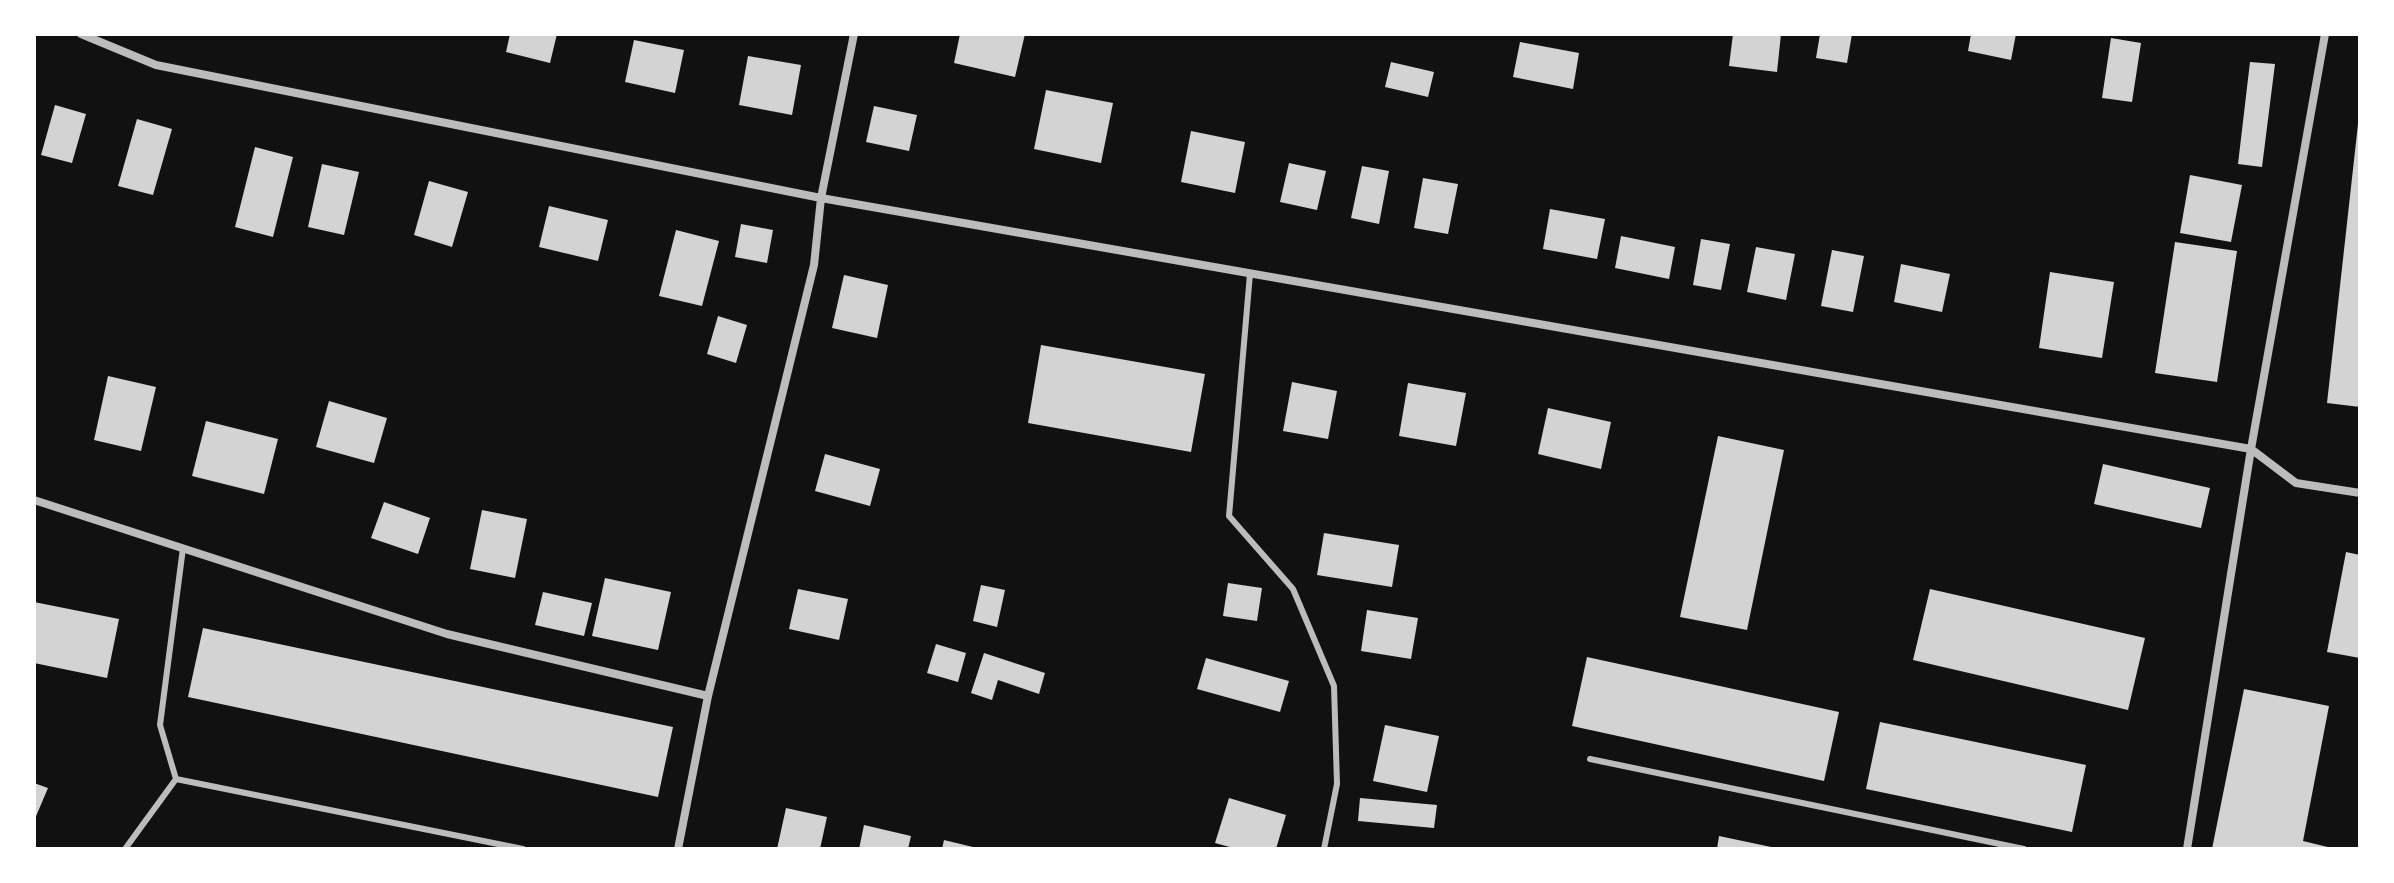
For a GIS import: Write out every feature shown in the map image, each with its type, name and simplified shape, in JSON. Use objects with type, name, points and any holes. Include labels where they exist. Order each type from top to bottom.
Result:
[{"type":"street","points":[[81,34],[156,65],[821,198],[2251,449],[2296,483],[2360,493]]},
{"type":"street","points":[[678,849],[708,696],[814,265],[821,198],[854,34]]},
{"type":"street","points":[[2187,849],[2251,449],[2325,34]]},
{"type":"street","points":[[34,500],[447,634],[708,696]]},
{"type":"lane","points":[[1250,274],[1229,516],[1293,589],[1334,686],[1337,784],[1324,849]]},
{"type":"lane","points":[[176,779],[160,725],[183,548]]},
{"type":"lane","points":[[1590,759],[2024,849]]},
{"type":"lane","points":[[125,849],[176,779]]},
{"type":"lane","points":[[176,779],[523,849]]},
{"type":"building","points":[[510,34],[557,34],[550,63],[506,52]]},
{"type":"building","points":[[960,34],[1025,34],[1015,77],[954,63]]},
{"type":"building","points":[[1733,34],[1781,34],[1777,72],[1729,66]]},
{"type":"building","points":[[1820,34],[1852,34],[1847,63],[1816,58]]},
{"type":"building","points":[[1971,34],[2016,34],[2011,60],[1968,51]]},
{"type":"building","points":[[2111,38],[2141,43],[2132,102],[2102,98]]},
{"type":"building","points":[[634,40],[684,50],[675,93],[625,82]]},
{"type":"building","points":[[1520,42],[1579,53],[1573,89],[1513,77]]},
{"type":"building","points":[[748,56],[801,65],[792,115],[739,105]]},
{"type":"building","points":[[1391,62],[1434,72],[1428,97],[1385,87]]},
{"type":"building","points":[[2250,62],[2275,64],[2262,167],[2238,164]]},
{"type":"building","points":[[1046,90],[1113,103],[1101,163],[1034,149]]},
{"type":"building","points":[[55,105],[86,114],[72,163],[41,155]]},
{"type":"building","points":[[874,106],[917,115],[909,151],[866,142]]},
{"type":"building","points":[[137,119],[172,129],[153,195],[118,186]]},
{"type":"building","points":[[2360,124],[2360,407],[2327,403]]},
{"type":"building","points":[[1191,131],[1245,142],[1235,193],[1181,182]]},
{"type":"building","points":[[255,147],[293,157],[273,237],[235,227]]},
{"type":"building","points":[[1289,163],[1326,171],[1317,210],[1280,202]]},
{"type":"building","points":[[322,164],[359,172],[344,235],[308,227]]},
{"type":"building","points":[[1362,166],[1389,171],[1379,224],[1351,218]]},
{"type":"building","points":[[2190,175],[2242,185],[2231,242],[2180,233]]},
{"type":"building","points":[[1423,178],[1458,184],[1448,234],[1414,228]]},
{"type":"building","points":[[429,181],[468,192],[452,247],[414,235]]},
{"type":"building","points":[[549,206],[608,220],[598,261],[539,247]]},
{"type":"building","points":[[1550,209],[1605,219],[1597,259],[1543,249]]},
{"type":"building","points":[[741,224],[773,230],[767,263],[735,257]]},
{"type":"building","points":[[676,230],[719,241],[702,306],[659,296]]},
{"type":"building","points":[[1621,236],[1675,247],[1669,279],[1615,268]]},
{"type":"building","points":[[1701,239],[1730,244],[1721,290],[1693,285]]},
{"type":"building","points":[[2175,242],[2237,251],[2217,382],[2155,373]]},
{"type":"building","points":[[1756,247],[1795,254],[1786,300],[1747,292]]},
{"type":"building","points":[[1832,250],[1864,256],[1853,312],[1821,306]]},
{"type":"building","points":[[1901,264],[1950,274],[1942,312],[1894,302]]},
{"type":"building","points":[[2050,272],[2114,282],[2102,358],[2039,348]]},
{"type":"building","points":[[844,275],[888,285],[877,338],[832,328]]},
{"type":"building","points":[[718,316],[747,325],[736,363],[707,354]]},
{"type":"building","points":[[1041,345],[1205,374],[1191,452],[1028,423]]},
{"type":"building","points":[[108,376],[156,387],[141,451],[94,440]]},
{"type":"building","points":[[1292,382],[1337,391],[1328,439],[1283,431]]},
{"type":"building","points":[[1408,383],[1466,393],[1456,446],[1399,436]]},
{"type":"building","points":[[329,401],[387,418],[374,463],[316,447]]},
{"type":"building","points":[[1548,408],[1611,422],[1601,469],[1538,454]]},
{"type":"building","points":[[206,421],[278,439],[264,494],[192,476]]},
{"type":"building","points":[[1718,436],[1784,450],[1747,630],[1680,617]]},
{"type":"building","points":[[825,454],[880,469],[870,506],[815,491]]},
{"type":"building","points":[[2103,464],[2210,488],[2201,528],[2094,504]]},
{"type":"building","points":[[384,502],[430,518],[418,554],[371,538]]},
{"type":"building","points":[[482,510],[527,519],[515,578],[470,569]]},
{"type":"building","points":[[1324,533],[1399,545],[1392,587],[1317,575]]},
{"type":"building","points":[[2346,552],[2360,555],[2360,658],[2327,652]]},
{"type":"building","points":[[605,578],[671,592],[658,650],[592,636]]},
{"type":"building","points":[[1228,583],[1262,588],[1257,621],[1223,616]]},
{"type":"building","points":[[981,585],[1005,590],[997,627],[973,621]]},
{"type":"building","points":[[798,589],[848,599],[839,640],[789,629]]},
{"type":"building","points":[[1930,589],[2145,638],[2128,710],[1913,660]]},
{"type":"building","points":[[543,592],[592,603],[584,636],[535,625]]},
{"type":"building","points":[[34,602],[119,619],[107,678],[34,663]]},
{"type":"building","points":[[1367,610],[1418,618],[1411,659],[1361,651]]},
{"type":"building","points":[[203,628],[673,727],[658,797],[188,697]]},
{"type":"building","points":[[936,644],[966,653],[958,682],[927,673]]},
{"type":"building","points":[[984,653],[1045,673],[1039,694],[998,680],[992,700],[971,693]]},
{"type":"building","points":[[1587,657],[1839,712],[1824,781],[1572,726]]},
{"type":"building","points":[[1206,658],[1289,681],[1280,712],[1197,689]]},
{"type":"building","points":[[2244,689],[2329,706],[2303,841],[2336,849],[2212,849]]},
{"type":"building","points":[[1880,722],[2086,765],[2072,832],[1866,789]]},
{"type":"building","points":[[1385,725],[1439,736],[1427,792],[1373,781]]},
{"type":"building","points":[[34,783],[48,788],[34,821]]},
{"type":"building","points":[[1229,798],[1286,815],[1276,849],[1237,849],[1215,843]]},
{"type":"building","points":[[1360,798],[1437,805],[1434,828],[1358,821]]},
{"type":"building","points":[[786,808],[827,817],[820,849],[777,849]]},
{"type":"building","points":[[864,825],[911,836],[908,849],[859,849]]},
{"type":"building","points":[[1719,836],[1776,848],[1776,849],[1717,849]]},
{"type":"building","points":[[944,840],[977,848],[942,849]]}]
